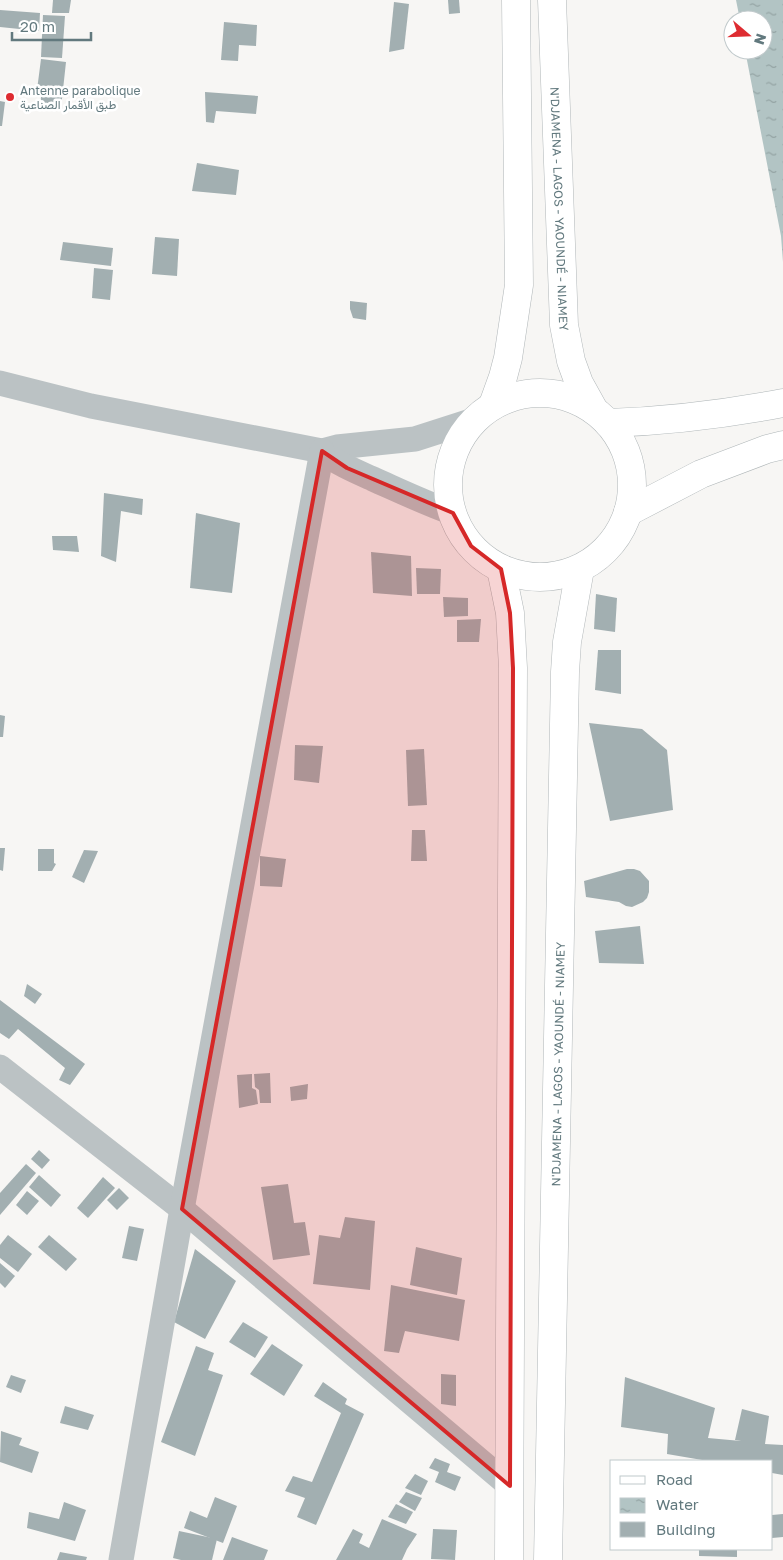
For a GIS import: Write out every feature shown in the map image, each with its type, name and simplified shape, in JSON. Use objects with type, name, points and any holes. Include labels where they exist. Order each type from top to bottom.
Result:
[{"type":"main road","points":[[472,421],[494,402],[503,377],[508,358],[518,286],[516,0]]},
{"type":"main road","name":"N'DJAMENA - LAGOS - YAOUNDÉ - NIAMEY","points":[[472,421],[453,456],[449,475],[449,494],[460,531],[484,560],[520,576],[541,578],[561,576],[580,569],[596,559],[610,546],[621,530],[628,512],[632,493],[630,465],[620,438],[601,416],[579,383],[571,361],[564,325],[552,0]]},
{"type":"main road","points":[[494,402],[540,393],[560,395],[578,401],[601,416],[653,421],[688,418],[783,403]]},
{"type":"main road","points":[[628,512],[701,474],[783,445]]},
{"type":"main road","points":[[501,569],[510,613],[513,668],[510,1560]]},
{"type":"main road","name":"N'DJAMENA - LAGOS - YAOUNDÉ - NIAMEY","points":[[548,1560],[565,672],[567,642],[580,569]]},
{"type":"street","points":[[0,383],[91,406],[322,450],[415,439],[472,421]]},
{"type":"street","points":[[322,450],[333,460],[347,468],[453,512]]},
{"type":"street","points":[[121,1560],[182,1209],[322,450]]},
{"type":"street","points":[[0,1067],[182,1209],[510,1486]]},
{"type":"highlighted area","points":[[322,451],[347,468],[453,513],[471,546],[501,569],[510,613],[513,668],[510,1486],[182,1209]]},
{"type":"water","points":[[736,0],[783,0],[783,262],[781,236],[747,60],[773,60],[773,10],[738,10]]},
{"type":"building","points":[[53,0],[71,0],[69,13],[52,13]]},
{"type":"building","points":[[448,0],[459,0],[460,13],[449,14]]},
{"type":"building","points":[[394,2],[409,4],[404,49],[389,52]]},
{"type":"building","points":[[0,10],[40,13],[39,31],[0,27]]},
{"type":"building","points":[[43,15],[65,16],[62,58],[41,57]]},
{"type":"building","points":[[224,22],[257,25],[256,46],[239,45],[238,61],[221,60]]},
{"type":"building","points":[[41,59],[66,62],[61,108],[40,105],[42,90],[37,90]]},
{"type":"building","points":[[205,92],[258,96],[256,114],[216,111],[214,123],[206,122]]},
{"type":"building","points":[[0,101],[5,102],[2,126],[0,126]]},
{"type":"building","points":[[197,163],[239,170],[236,195],[192,191]]},
{"type":"building","points":[[155,237],[179,239],[177,276],[152,274]]},
{"type":"building","points":[[63,242],[113,248],[111,266],[60,260]]},
{"type":"building","points":[[94,268],[113,270],[110,300],[92,298]]},
{"type":"building","points":[[350,301],[367,303],[366,320],[353,318]]},
{"type":"building","points":[[104,493],[143,499],[142,515],[121,511],[116,562],[101,556]]},
{"type":"building","points":[[196,513],[240,523],[232,593],[190,588]]},
{"type":"building","points":[[52,536],[77,536],[79,552],[53,550]]},
{"type":"building","points":[[371,552],[411,556],[412,596],[373,593]]},
{"type":"building","points":[[416,568],[441,569],[440,594],[417,594]]},
{"type":"building","points":[[596,594],[617,598],[615,632],[594,629]]},
{"type":"building","points":[[443,597],[468,598],[468,616],[444,617]]},
{"type":"building","points":[[481,619],[479,642],[457,642],[457,620]]},
{"type":"building","points":[[598,650],[621,650],[621,694],[595,690]]},
{"type":"building","points":[[0,715],[5,716],[3,737],[0,737]]},
{"type":"building","points":[[589,723],[642,729],[667,750],[673,810],[610,821]]},
{"type":"building","points":[[295,745],[323,746],[319,783],[294,780]]},
{"type":"building","points":[[424,749],[427,805],[408,806],[406,750]]},
{"type":"building","points":[[412,830],[425,830],[427,861],[411,861]]},
{"type":"building","points":[[0,848],[5,848],[3,871],[0,870]]},
{"type":"building","points":[[38,849],[54,849],[54,863],[56,864],[52,871],[38,871]]},
{"type":"building","points":[[84,850],[98,851],[84,883],[72,877]]},
{"type":"building","points":[[260,856],[286,859],[282,887],[260,886]]},
{"type":"building","points":[[627,869],[640,871],[649,881],[649,892],[643,902],[632,907],[619,902],[586,897],[584,881]]},
{"type":"building","points":[[640,926],[644,964],[599,963],[595,931]]},
{"type":"building","points":[[27,984],[42,994],[35,1004],[24,996]]},
{"type":"building","points":[[0,1000],[85,1064],[70,1085],[59,1080],[65,1068],[18,1029],[9,1039],[0,1033]]},
{"type":"building","points":[[270,1073],[271,1103],[260,1103],[259,1090],[255,1087],[254,1074]]},
{"type":"building","points":[[252,1074],[252,1088],[256,1090],[258,1104],[239,1108],[237,1075]]},
{"type":"building","points":[[308,1084],[307,1099],[291,1101],[290,1087]]},
{"type":"building","points":[[39,1150],[50,1160],[42,1169],[31,1159]]},
{"type":"building","points":[[26,1164],[36,1173],[0,1215],[0,1193]]},
{"type":"building","points":[[39,1175],[61,1195],[51,1207],[29,1187]]},
{"type":"building","points":[[103,1177],[115,1188],[88,1218],[77,1208]]},
{"type":"building","points":[[288,1184],[294,1223],[305,1222],[310,1255],[273,1260],[261,1187]]},
{"type":"building","points":[[119,1188],[129,1198],[117,1210],[107,1200]]},
{"type":"building","points":[[27,1191],[39,1201],[27,1215],[16,1205]]},
{"type":"building","points":[[345,1217],[375,1221],[370,1290],[313,1284],[319,1235],[340,1238]]},
{"type":"building","points":[[129,1226],[144,1229],[137,1261],[122,1258]]},
{"type":"building","points":[[8,1235],[32,1254],[18,1272],[0,1258],[0,1245]]},
{"type":"building","points":[[49,1235],[77,1259],[66,1271],[38,1247]]},
{"type":"building","points":[[416,1247],[462,1258],[457,1295],[410,1285]]},
{"type":"building","points":[[195,1249],[236,1281],[205,1339],[174,1322]]},
{"type":"building","points":[[0,1263],[15,1276],[5,1288],[0,1283]]},
{"type":"building","points":[[391,1285],[465,1300],[459,1341],[405,1331],[399,1353],[384,1351]]},
{"type":"building","points":[[243,1322],[268,1337],[255,1358],[229,1342]]},
{"type":"building","points":[[272,1344],[303,1365],[284,1396],[250,1374]]},
{"type":"building","points":[[196,1346],[214,1353],[208,1370],[223,1375],[195,1456],[161,1442]]},
{"type":"building","points":[[441,1374],[456,1375],[456,1406],[441,1404]]},
{"type":"building","points":[[11,1375],[26,1380],[21,1393],[6,1387]]},
{"type":"building","points":[[625,1377],[715,1408],[708,1438],[741,1441],[735,1440],[742,1409],[769,1416],[765,1444],[783,1445],[783,1475],[773,1473],[773,1460],[702,1460],[667,1454],[668,1434],[621,1427]]},
{"type":"building","points":[[323,1382],[347,1399],[345,1404],[364,1414],[316,1525],[297,1517],[305,1498],[285,1491],[293,1476],[312,1482],[341,1413],[314,1396]]},
{"type":"building","points":[[65,1406],[94,1415],[88,1430],[60,1423]]},
{"type":"building","points":[[1,1431],[22,1438],[19,1445],[39,1452],[32,1473],[0,1462]]},
{"type":"building","points":[[435,1458],[450,1464],[447,1472],[461,1477],[455,1491],[435,1482],[439,1472],[429,1468]]},
{"type":"building","points":[[415,1474],[428,1481],[421,1495],[405,1488]]},
{"type":"building","points":[[406,1492],[422,1498],[415,1511],[399,1502]]},
{"type":"building","points":[[215,1497],[237,1506],[223,1543],[184,1528],[190,1511],[207,1518]]},
{"type":"building","points":[[64,1502],[86,1510],[75,1541],[27,1528],[29,1512],[59,1519]]},
{"type":"building","points":[[396,1504],[413,1512],[406,1524],[388,1517]]},
{"type":"building","points":[[783,1514],[783,1537],[773,1538],[773,1515]]},
{"type":"building","points":[[382,1519],[417,1534],[402,1560],[336,1560],[353,1529],[363,1534],[359,1543],[369,1548]]},
{"type":"building","points":[[433,1529],[457,1530],[455,1560],[431,1559]]},
{"type":"building","points":[[179,1531],[217,1539],[212,1560],[181,1560],[173,1558]]},
{"type":"building","points":[[232,1537],[268,1550],[264,1560],[223,1560]]},
{"type":"building","points":[[699,1550],[737,1550],[737,1557],[699,1556]]},
{"type":"building","points":[[60,1552],[87,1557],[86,1560],[57,1560]]},
{"type":"place","name":"Antenne parabolique طبق الأقمار الصناعية","points":[[10,97]]}]
